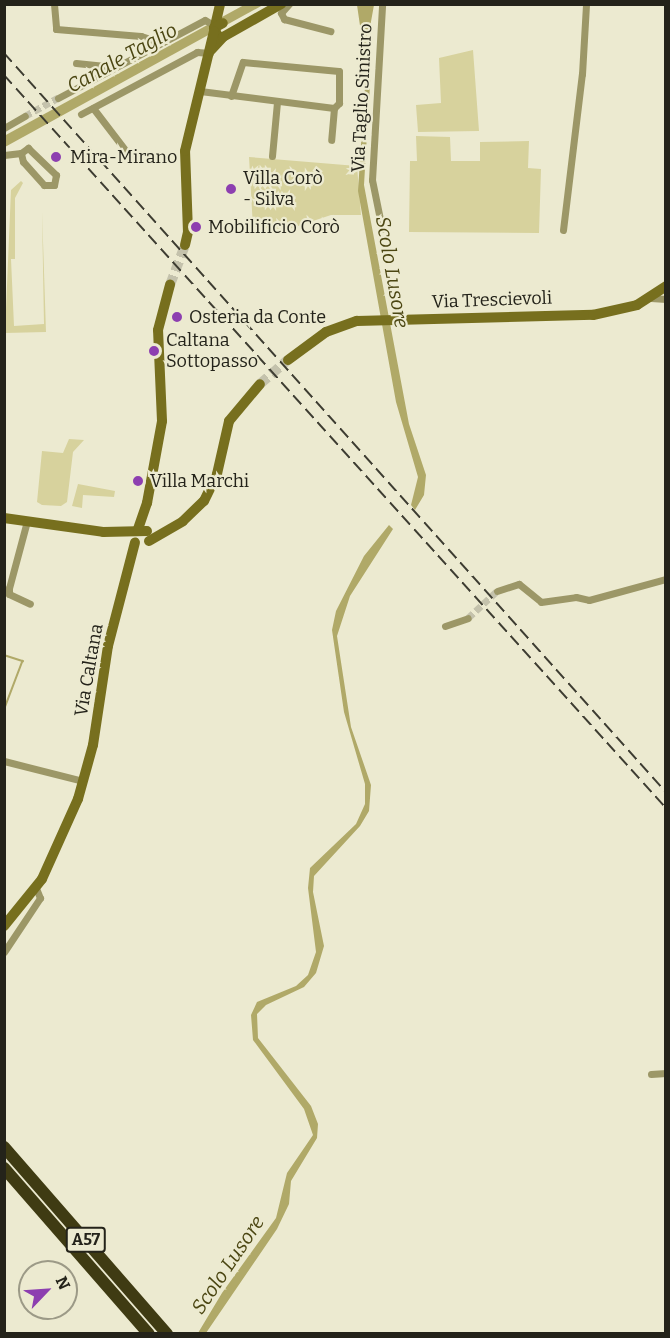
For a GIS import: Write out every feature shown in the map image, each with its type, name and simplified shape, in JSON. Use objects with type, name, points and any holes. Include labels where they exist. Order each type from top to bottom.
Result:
[{"type":"highway","name":"A57","points":[[4,1147],[167,1334]]},
{"type":"highway","name":"A57","points":[[4,1168],[149,1334]]},
{"type":"main road","points":[[222,29],[281,4]]},
{"type":"main road","points":[[185,245],[188,232],[185,151],[211,51],[222,29],[219,9]]},
{"type":"main road","name":"Via Caltana","points":[[4,926],[36,888],[63,840],[83,782],[108,646],[141,536],[162,421],[159,317],[170,285]]},
{"type":"main road","name":"Via Trescievoli","points":[[288,360],[326,332],[372,320],[593,315],[626,310],[651,298],[666,286]]},
{"type":"main road","points":[[4,518],[141,536],[171,528],[204,501],[217,474],[229,421],[260,384]]},
{"type":"street","points":[[54,4],[56,29],[141,36],[162,43]]},
{"type":"street","points":[[289,4],[281,13],[284,19],[330,31]]},
{"type":"street","name":"Via Taglio Sinistro","points":[[382,4],[372,180],[382,229]]},
{"type":"street","points":[[563,230],[582,74],[586,4]]},
{"type":"street","points":[[58,98],[162,43],[222,29]]},
{"type":"street","points":[[81,114],[197,51],[211,51]]},
{"type":"street","points":[[231,96],[240,65],[246,61],[339,71],[339,103],[334,108],[331,140]]},
{"type":"street","points":[[76,63],[105,66],[125,62]]},
{"type":"street","points":[[200,91],[334,108]]},
{"type":"street","points":[[272,156],[277,102]]},
{"type":"street","points":[[93,108],[129,155]]},
{"type":"street","points":[[4,128],[25,116]]},
{"type":"street","points":[[4,155],[21,153],[28,148],[36,151],[56,175],[54,185],[42,183],[23,162],[21,153]]},
{"type":"street","points":[[651,298],[666,299]]},
{"type":"street","points":[[27,521],[9,594],[30,604]]},
{"type":"street","points":[[497,591],[519,584],[541,602],[576,597],[589,600],[666,579]]},
{"type":"street","points":[[445,626],[468,618]]},
{"type":"street","points":[[4,761],[83,782]]},
{"type":"street","name":"Via Caltana","points":[[4,952],[38,902],[40,893],[36,888]]},
{"type":"street","points":[[651,1074],[666,1072]]},
{"type":"shaded area","points":[[244,5],[263,5],[5,147],[4,136]]},
{"type":"shaded area","points":[[357,5],[374,5],[368,38],[371,68],[364,185],[409,424],[426,475],[424,495],[415,510],[411,505],[418,477],[396,402],[358,191],[366,67]]},
{"type":"shaded area","points":[[473,50],[479,131],[418,132],[416,105],[441,103],[439,58]]},
{"type":"shaded area","points":[[416,136],[450,137],[451,161],[480,161],[480,142],[529,141],[528,168],[541,169],[539,233],[409,232],[410,161],[417,161]]},
{"type":"shaded area","points":[[249,157],[357,166],[361,215],[331,215],[289,229],[253,228]]},
{"type":"shaded area","points":[[21,181],[23,183],[15,198],[15,259],[11,259],[14,326],[44,324],[42,211],[46,332],[5,333],[11,190]]},
{"type":"shaded area","points":[[69,439],[84,440],[73,452],[67,502],[61,506],[42,505],[37,502],[42,451],[63,453]]},
{"type":"shaded area","points":[[78,484],[115,491],[114,497],[83,495],[82,508],[72,506]]},
{"type":"shaded area","points":[[389,525],[393,529],[350,596],[337,636],[351,727],[371,785],[369,811],[360,826],[314,876],[313,892],[324,946],[316,973],[304,987],[266,1005],[257,1014],[258,1038],[311,1106],[318,1124],[317,1138],[291,1181],[289,1204],[277,1229],[206,1333],[198,1333],[222,1293],[276,1218],[287,1173],[313,1135],[304,1109],[253,1040],[251,1015],[257,1002],[296,986],[308,975],[316,952],[308,888],[310,868],[356,824],[365,804],[365,784],[344,712],[332,630],[336,611],[364,556]]},
{"type":"waterway","points":[[4,452],[4,478]]},
{"type":"waterway","points":[[4,655],[23,661],[4,711]]},
{"type":"tunnel","points":[[25,116],[58,98]]},
{"type":"tunnel","points":[[170,285],[185,245]]},
{"type":"tunnel","points":[[260,384],[288,360]]},
{"type":"tunnel","points":[[468,618],[497,591]]},
{"type":"railway","points":[[4,53],[666,792]]},
{"type":"railway","points":[[4,75],[666,808]]},
{"type":"place","name":"Mira-Mirano","points":[[56,157]]},
{"type":"place","name":"Villa Corò - Silva","points":[[231,189]]},
{"type":"place","name":"Mobilificio Corò","points":[[196,227]]},
{"type":"place","name":"Osteria da Conte","points":[[177,317]]},
{"type":"place","name":"Caltana Sottopasso","points":[[154,351]]},
{"type":"place","name":"Villa Marchi","points":[[138,481]]},
{"type":"water label","name":"Canale Taglio","points":[[122,58]]},
{"type":"water label","name":"Scolo Lusore","points":[[392,272]]},
{"type":"water label","name":"Scolo Lusore","points":[[228,1265]]}]
